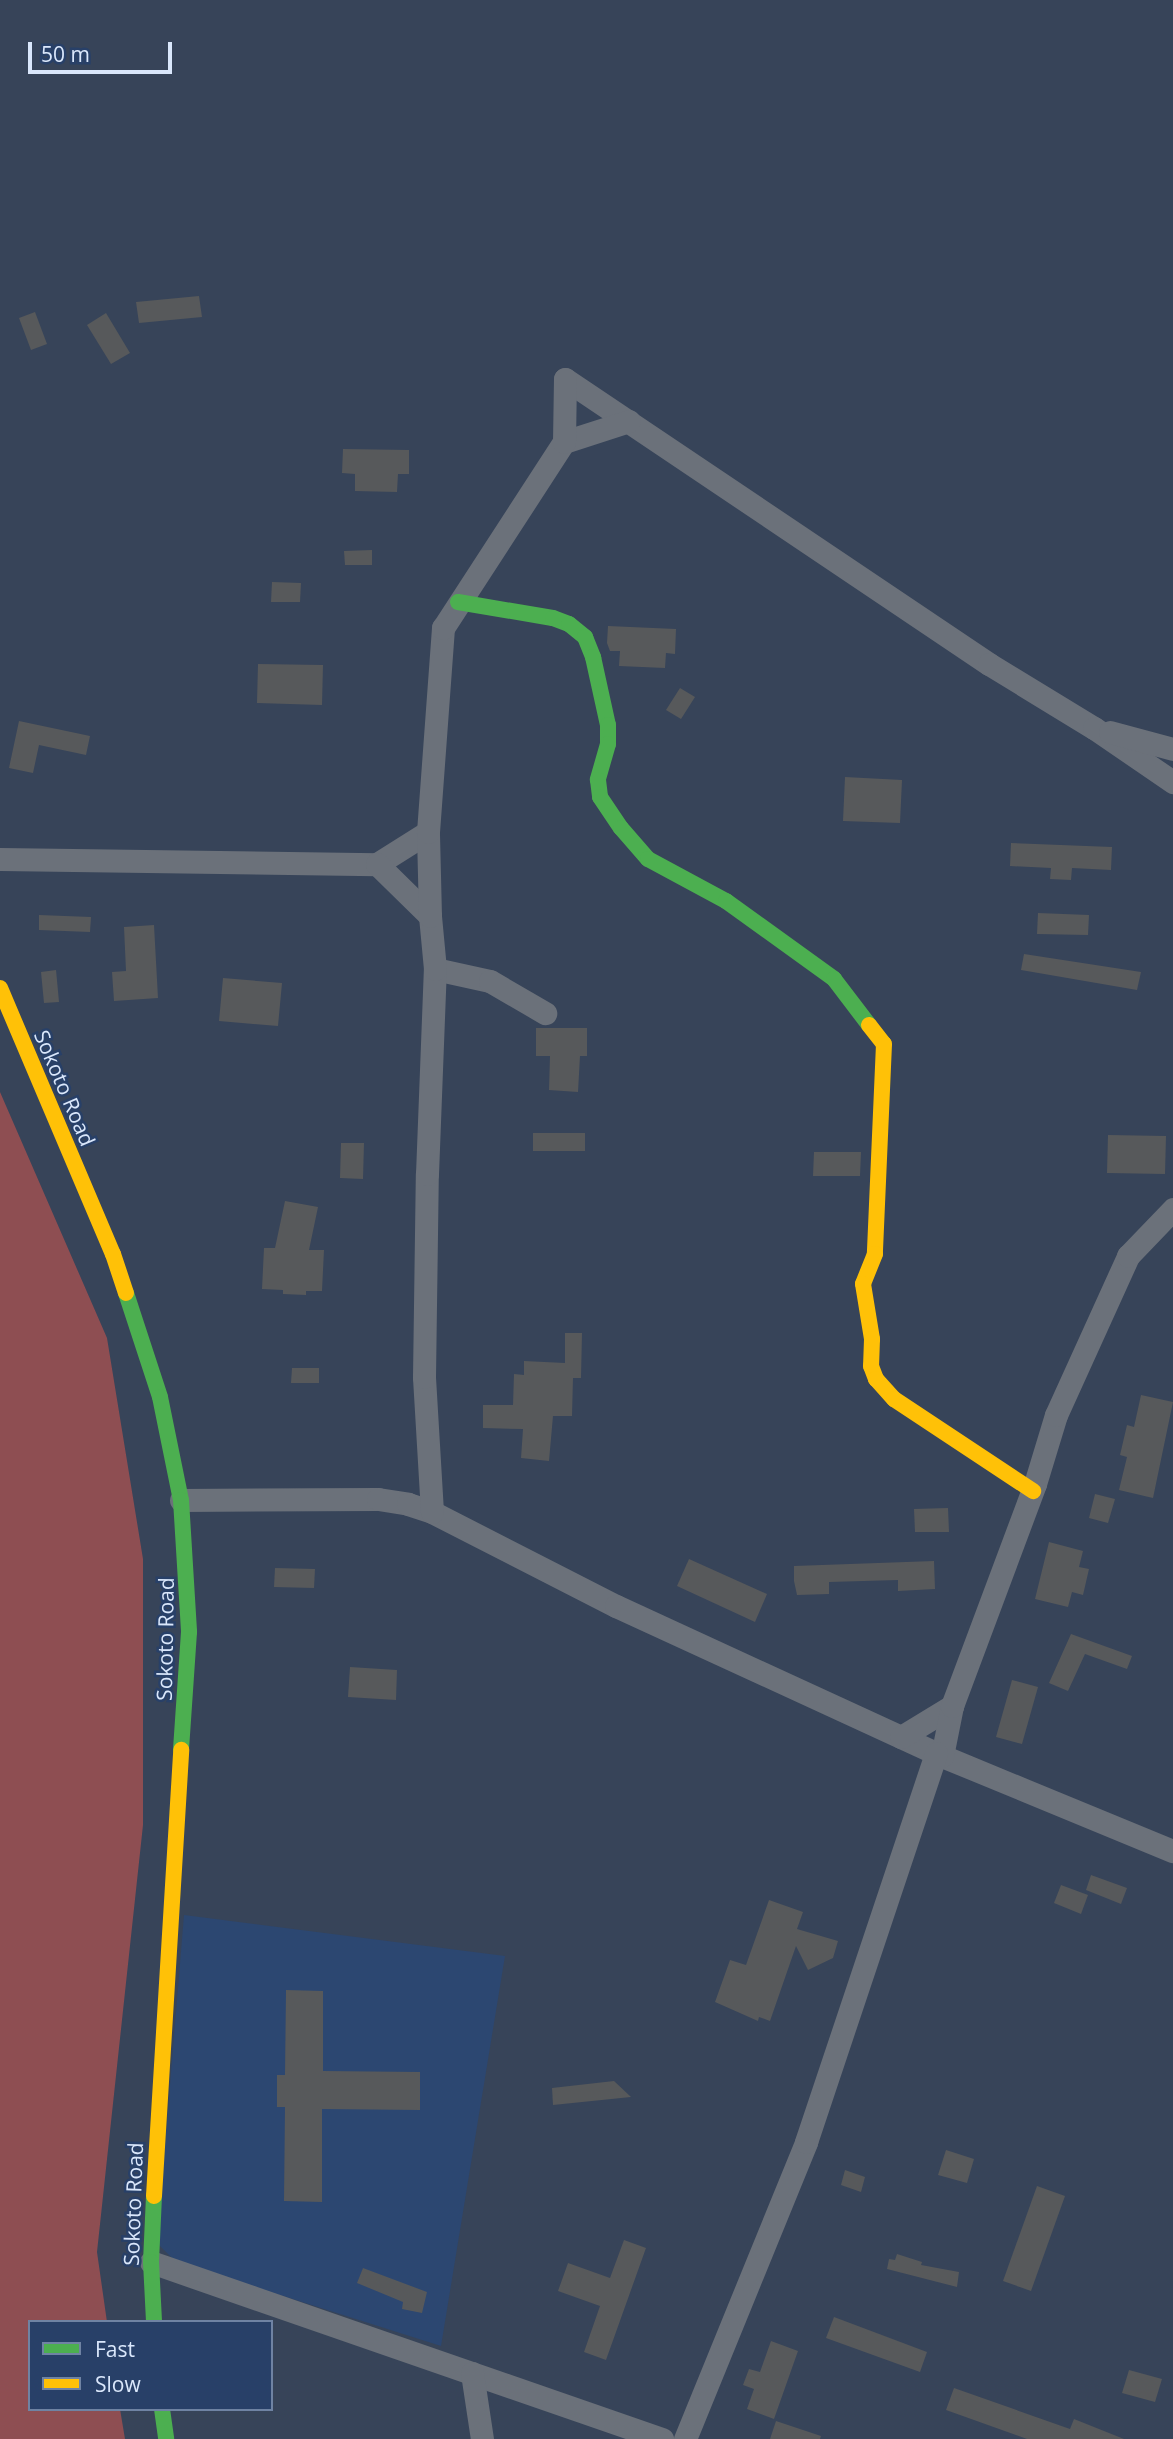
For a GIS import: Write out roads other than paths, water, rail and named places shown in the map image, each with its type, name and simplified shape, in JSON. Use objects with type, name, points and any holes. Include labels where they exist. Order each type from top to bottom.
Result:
[{"type":"main road","points":[[458,602],[553,618],[569,624],[585,637],[593,657],[608,725],[608,744],[597,780],[600,797],[621,828],[648,859],[726,901],[834,979],[884,1044],[874,1254],[863,1284],[872,1339],[871,1366],[876,1379],[894,1399],[1032,1491]]},
{"type":"main road","name":"Sokoto Road","points":[[0,988],[113,1254],[160,1396],[181,1500],[189,1632],[156,2110],[150,2262],[154,2320]]},
{"type":"main road","points":[[162,2411],[166,2439]]},
{"type":"street","points":[[432,1512],[424,1377],[427,1174],[435,969],[430,916],[428,832],[443,628],[564,442],[565,379],[989,663],[1094,727],[1173,782]]},
{"type":"street","points":[[564,442],[629,421]]},
{"type":"street","points":[[1094,727],[1173,749]]},
{"type":"street","points":[[0,859],[377,864],[428,832]]},
{"type":"street","points":[[377,864],[430,916]]},
{"type":"street","points":[[435,969],[489,981],[545,1013]]},
{"type":"street","points":[[685,2439],[806,2142],[939,1754],[952,1706],[1032,1491],[1056,1415],[1128,1256],[1173,1209]]},
{"type":"street","points":[[181,1500],[378,1499],[408,1504],[432,1512],[616,1606],[901,1737],[1173,1851]]},
{"type":"street","points":[[901,1737],[952,1706]]},
{"type":"street","points":[[150,2262],[662,2439]]},
{"type":"street","points":[[472,2373],[482,2439]]}]
